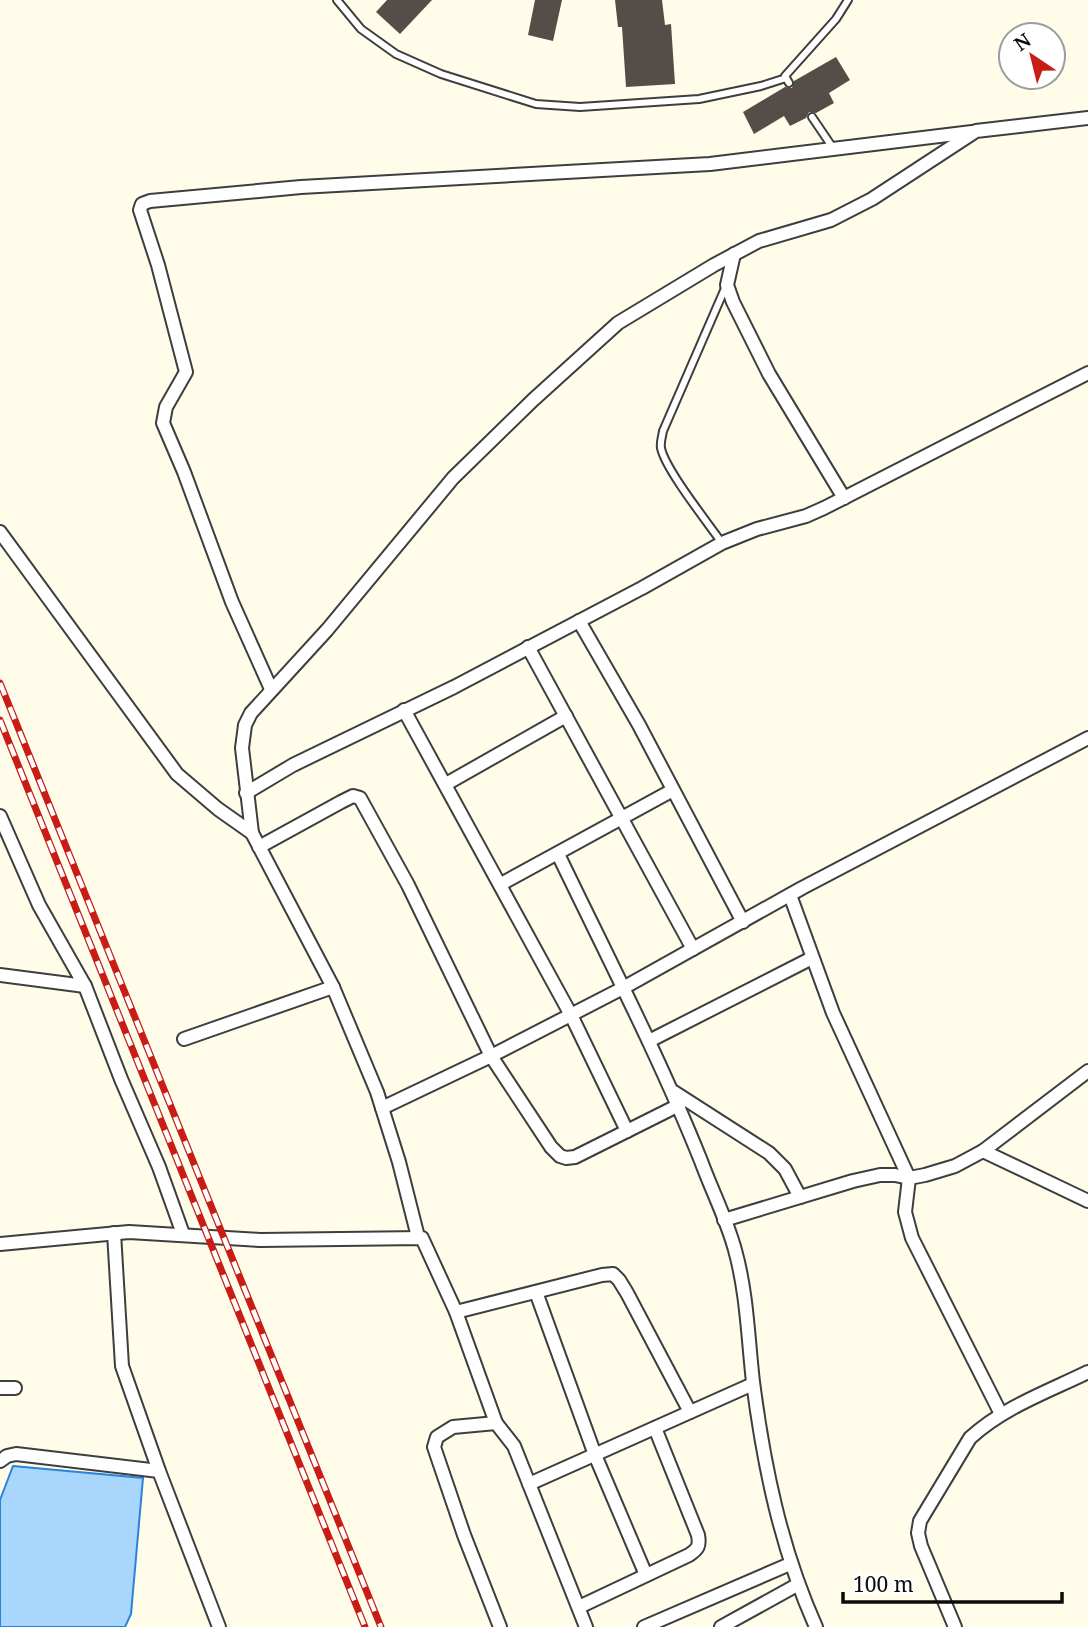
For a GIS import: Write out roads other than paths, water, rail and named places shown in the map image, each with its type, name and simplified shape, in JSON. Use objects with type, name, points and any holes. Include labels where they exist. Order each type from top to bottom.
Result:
[{"type":"street","points":[[271,689],[232,602],[184,471],[163,423],[166,407],[186,372],[159,265],[140,210],[142,204],[150,201],[300,187],[710,164],[1088,118]]},
{"type":"street","points":[[418,1237],[406,1186],[382,1108],[333,987],[252,833],[242,748],[245,725],[251,713],[327,630],[453,478],[618,323],[734,254],[759,242],[831,220],[862,204],[976,131]]},
{"type":"street","points":[[734,254],[727,285],[769,374],[844,498]]},
{"type":"street","points":[[246,793],[293,765],[454,687],[722,543],[776,523],[806,516],[1088,373]]},
{"type":"street","points":[[0,532],[177,774],[218,809],[252,833]]},
{"type":"street","points":[[579,621],[743,922]]},
{"type":"street","points":[[528,647],[693,949]]},
{"type":"street","points":[[404,710],[571,1015],[627,1131]]},
{"type":"street","points":[[446,784],[566,716]]},
{"type":"street","points":[[382,1108],[623,988],[790,895],[1087,741]]},
{"type":"street","points":[[501,884],[673,790]]},
{"type":"street","points":[[259,847],[353,796],[360,798],[408,885],[491,1056],[545,1139],[560,1156],[575,1157],[679,1105]]},
{"type":"street","points":[[0,816],[39,905],[85,986],[159,1167],[183,1234]]},
{"type":"street","points":[[558,854],[679,1105],[735,1248],[743,1283],[753,1384],[769,1482],[790,1564],[816,1627]]},
{"type":"street","points":[[790,895],[841,1033],[909,1178],[905,1212],[912,1238],[1001,1414]]},
{"type":"street","points":[[649,1041],[812,958]]},
{"type":"street","points":[[0,975],[85,986]]},
{"type":"street","points":[[184,1039],[333,987]]},
{"type":"street","points":[[724,1220],[880,1175],[909,1178],[955,1166],[983,1151],[1088,1071]]},
{"type":"street","points":[[672,1091],[769,1153],[785,1169],[800,1197]]},
{"type":"street","points":[[983,1151],[1088,1201]]},
{"type":"street","points":[[114,1233],[122,1366],[219,1627]]},
{"type":"street","points":[[0,1244],[114,1233],[183,1234],[260,1240],[418,1237],[424,1241],[456,1312],[496,1423],[513,1446],[586,1627]]},
{"type":"street","points":[[456,1312],[613,1274],[627,1293],[690,1412]]},
{"type":"street","points":[[536,1292],[595,1455],[646,1575]]},
{"type":"street","points":[[956,1627],[921,1546],[918,1533],[920,1521],[970,1438],[1001,1414],[1088,1372]]},
{"type":"street","points":[[529,1484],[753,1384]]},
{"type":"street","points":[[0,1388],[15,1388]]},
{"type":"street","points":[[496,1423],[453,1427],[437,1437],[434,1447],[446,1486],[500,1627]]},
{"type":"street","points":[[579,1607],[697,1550],[698,1535],[655,1428]]},
{"type":"street","points":[[2,1457],[16,1454],[159,1471]]},
{"type":"street","points":[[644,1627],[790,1564]]},
{"type":"street","points":[[722,1627],[797,1585]]},
{"type":"lane","points":[[337,0],[361,29],[396,54],[441,74],[536,104],[580,107],[699,99],[787,81],[848,0]]},
{"type":"lane","points":[[812,117],[834,150]]},
{"type":"lane","points":[[722,543],[671,469],[663,454],[661,441],[727,285]]},
{"type":"water","points":[[13,1466],[143,1478],[131,1614],[125,1627],[0,1627],[0,1500]]},
{"type":"railway","points":[[0,683],[381,1627]]},
{"type":"railway","points":[[0,720],[365,1627]]}]
